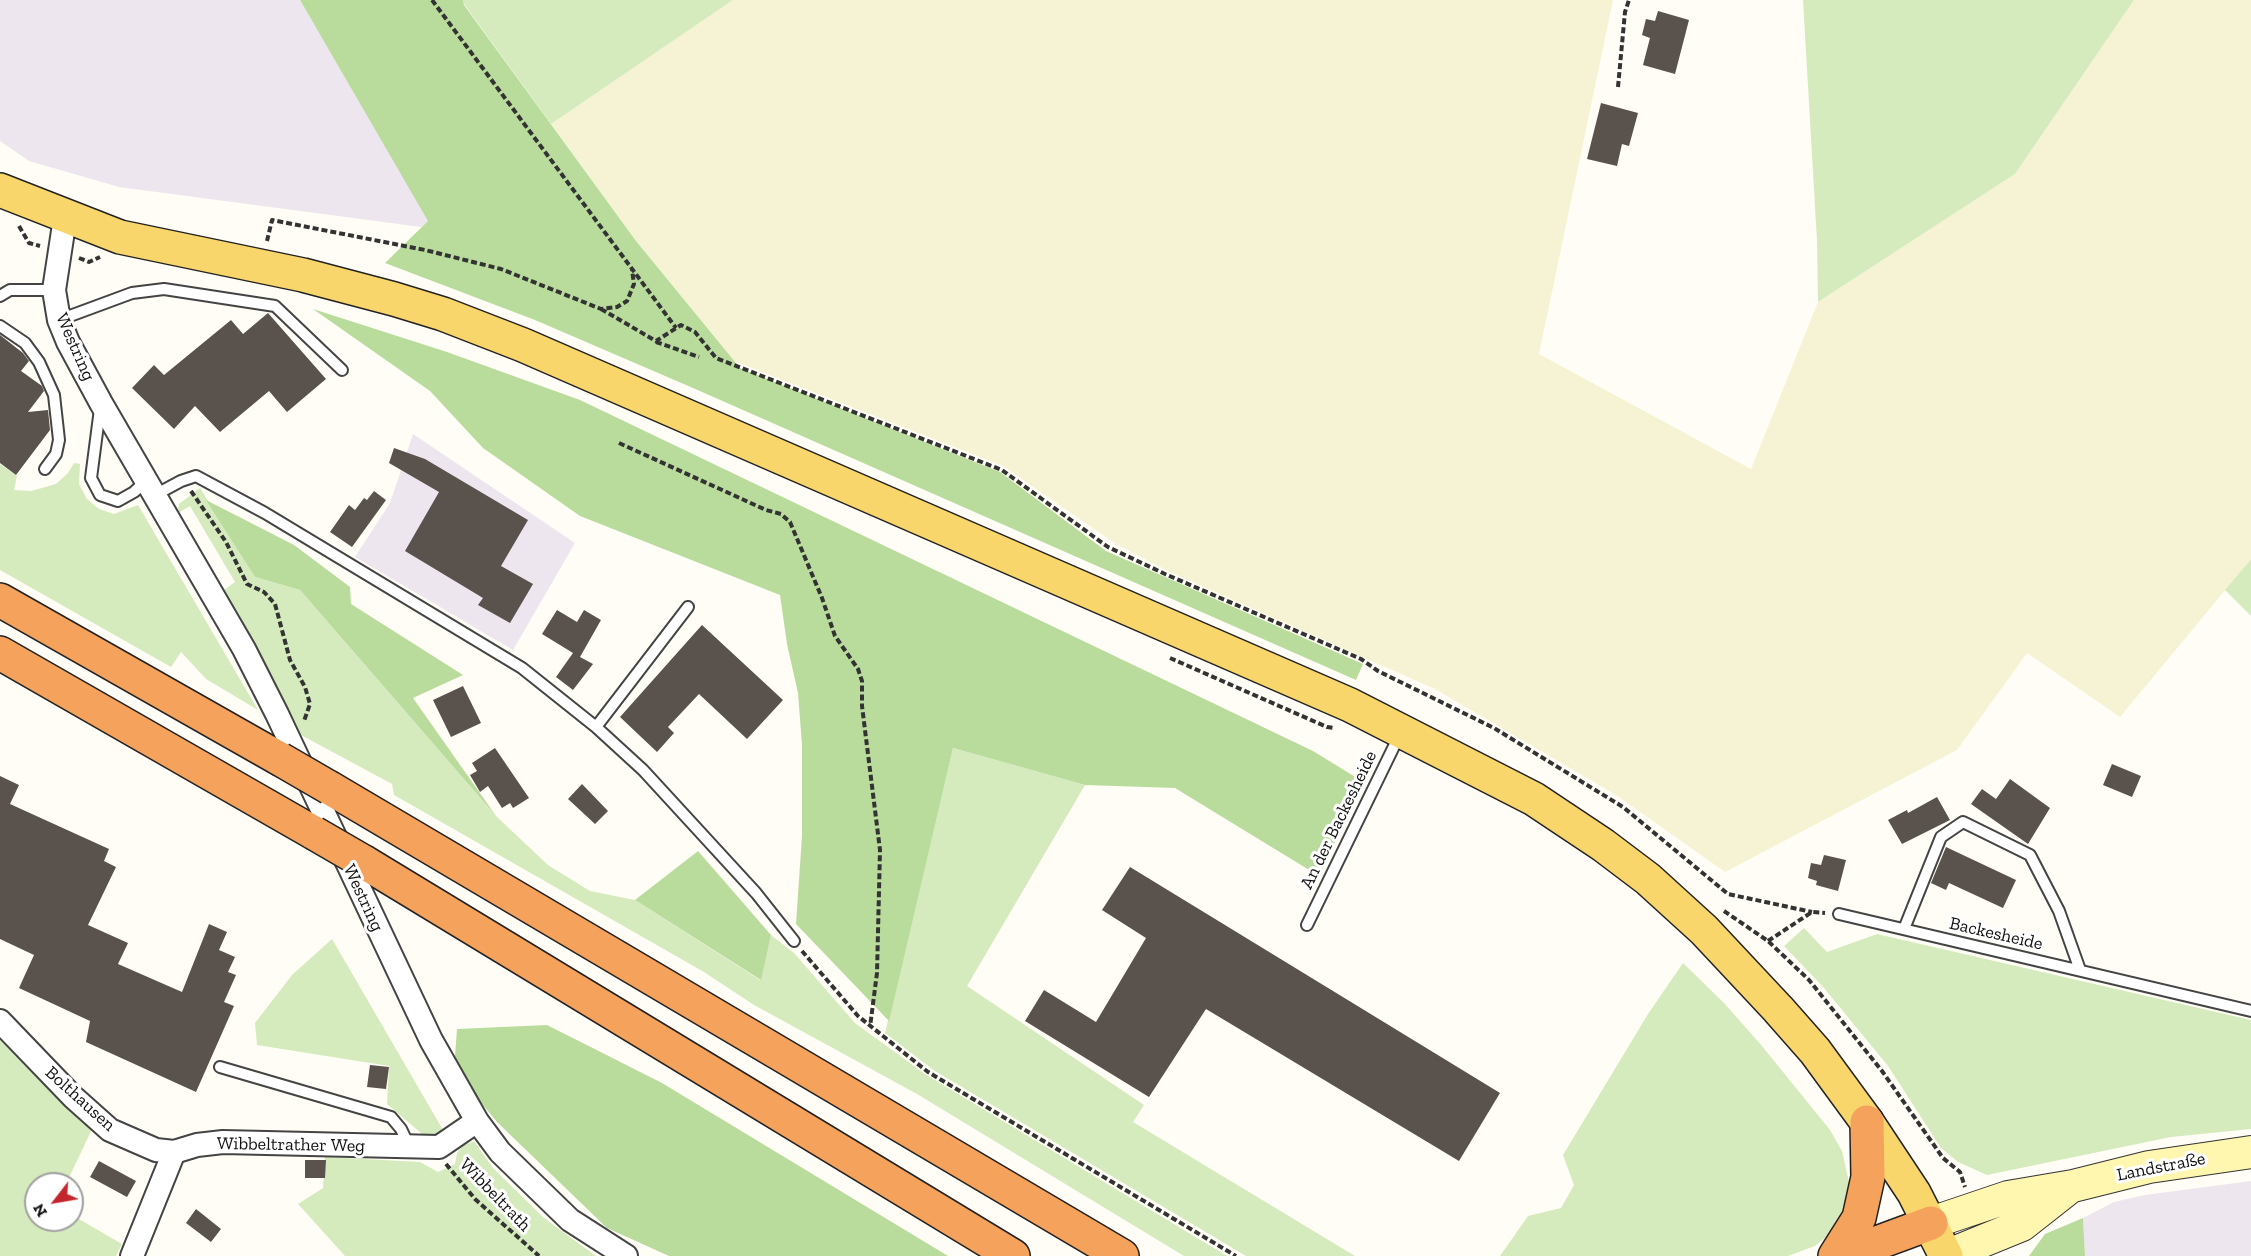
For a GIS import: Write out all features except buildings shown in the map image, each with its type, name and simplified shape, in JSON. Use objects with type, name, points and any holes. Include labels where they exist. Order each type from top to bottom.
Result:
[{"type":"highway","points":[[0,600],[285,750],[330,788],[1122,1256]]},
{"type":"highway","points":[[0,653],[364,862],[1013,1256]]},
{"type":"highway","points":[[1835,1256],[1859,1218],[1868,1177],[1867,1122]]},
{"type":"highway","points":[[1842,1256],[1931,1223]]},
{"type":"main road","points":[[5,206],[65,218],[120,237],[303,275],[394,299],[463,321],[623,387],[1402,730],[1534,800],[1604,845],[1648,879],[1704,930],[1778,1009],[1815,1050],[1867,1122],[1931,1223],[1946,1256]]},
{"type":"main road","name":"Landstraße","points":[[1931,1223],[2008,1197],[2073,1186],[2149,1167],[2251,1152]]},
{"type":"main road","name":"Landstraße","points":[[1946,1256],[2022,1226],[2073,1186]]},
{"type":"main road","points":[[2007,1256],[2022,1226]]},
{"type":"street","name":"Westring","points":[[65,218],[54,290],[59,320],[101,403],[244,649],[285,750],[411,1001],[477,1121],[500,1152],[570,1220],[626,1256]]},
{"type":"street","name":"Bolthausen","points":[[0,1021],[73,1097],[110,1130],[156,1150],[174,1152]]},
{"type":"street","points":[[439,1147],[477,1121]]},
{"type":"street","name":"Wibbeltrather Weg","points":[[174,1152],[197,1145],[223,1142],[439,1147]]},
{"type":"street","points":[[132,1256],[174,1152]]},
{"type":"lane","points":[[59,320],[132,293],[164,289],[275,306],[342,370]]},
{"type":"lane","points":[[0,296],[10,290],[54,290]]},
{"type":"lane","points":[[0,326],[25,343],[39,362],[54,395],[59,440],[56,454],[45,469]]},
{"type":"lane","points":[[101,403],[99,436],[91,478],[100,495],[118,501],[134,492],[196,476],[266,513],[522,668],[596,728],[643,770],[756,893],[794,941]]},
{"type":"lane","points":[[596,728],[688,607]]},
{"type":"lane","name":"An der Backesheide","points":[[1307,925],[1402,730]]},
{"type":"lane","name":"Backesheide","points":[[1904,929],[1941,837],[1963,822],[2030,855],[2059,911],[2080,970]]},
{"type":"lane","name":"Backesheide","points":[[1839,914],[2251,1011]]},
{"type":"lane","points":[[220,1067],[391,1118],[401,1129],[410,1148]]},
{"type":"path","points":[[432,0],[676,328]]},
{"type":"path","points":[[1618,87],[1625,12],[1629,0]]},
{"type":"path","points":[[5,206],[29,243]]},
{"type":"path","points":[[267,242],[272,220],[425,250],[501,269],[601,309],[611,317],[656,341],[699,357]]},
{"type":"path","points":[[601,309],[617,307],[627,301],[634,284],[632,270]]},
{"type":"path","points":[[656,341],[681,325],[694,332],[716,358],[1002,470],[1108,547],[1361,659],[1378,671],[1494,728],[1623,807],[1728,894],[1812,912],[1839,914]]},
{"type":"path","points":[[620,443],[766,510],[781,514],[790,522],[822,598],[835,636],[858,669],[862,681],[862,706],[880,850],[877,973],[870,1027]]},
{"type":"path","points":[[181,481],[196,496],[226,542],[247,584],[264,592],[275,604],[290,660],[305,687],[310,704],[304,720],[285,750]]},
{"type":"path","points":[[1165,655],[1327,728],[1341,724]]},
{"type":"path","points":[[1768,941],[1812,912]]},
{"type":"path","points":[[794,941],[858,1016],[927,1072],[1236,1256]]},
{"type":"path","name":"Wibbeltrath","points":[[439,1147],[455,1177],[475,1199],[539,1256]]},
{"type":"shaded area","points":[[0,0],[300,0],[429,221],[421,227],[119,187],[29,161],[0,141]]},
{"type":"shaded area","points":[[733,0],[1613,0],[1539,354],[1751,469],[1818,302],[2015,174],[2134,0],[2251,0],[2251,559],[2120,717],[2027,653],[1957,750],[1725,872],[1616,795],[1435,689],[1170,572],[1116,544],[1003,466],[734,361],[636,241],[551,124]]},
{"type":"shaded area","points":[[413,434],[575,543],[513,650],[355,557],[390,503]]},
{"type":"shaded area","points":[[2251,1181],[2251,1256],[2085,1256],[2083,1218],[2114,1202],[2145,1195]]},
{"type":"green space","points":[[300,0],[463,0],[464,5],[636,241],[740,368],[1000,472],[1106,551],[1363,664],[1356,680],[535,320],[385,263],[428,221]]},
{"type":"green space","points":[[463,0],[733,0],[551,124]]},
{"type":"green space","points":[[1803,0],[2134,0],[2015,174],[1818,302],[1817,241]]},
{"type":"green space","points":[[313,309],[447,352],[580,400],[1313,751],[1357,778],[1349,813],[1319,876],[1175,788],[1085,785],[953,748],[889,1021],[796,924],[802,836],[802,745],[798,693],[787,644],[780,595],[580,516],[483,448],[430,391]]},
{"type":"green space","points":[[74,463],[80,464],[79,484],[87,499],[99,509],[114,514],[138,505],[258,710],[206,679],[181,652],[171,667],[0,570],[0,464],[17,476],[14,490],[31,491],[56,484],[68,473]]},
{"type":"green space","points":[[200,488],[255,577],[300,590],[496,816],[548,865],[590,891],[635,900],[760,980],[771,935],[794,953],[855,1023],[925,1074],[1227,1256],[1184,1256],[917,1094],[754,1005],[704,972],[394,795],[392,784],[301,735],[224,590],[235,582],[190,506],[178,513],[179,504]]},
{"type":"green space","points":[[206,500],[294,545],[350,587],[351,604],[463,675],[413,698],[496,816],[300,590],[255,577]]},
{"type":"green space","points":[[2251,559],[2251,616],[2225,590]]},
{"type":"green space","points":[[953,748],[1085,785],[967,986],[1144,1105],[1133,1122],[1355,1256],[1246,1256],[935,1071],[885,1033]]},
{"type":"green space","points":[[698,851],[771,935],[761,980],[635,900]]},
{"type":"green space","points":[[1804,928],[1827,952],[1877,934],[2251,1020],[2251,1129],[2171,1137],[1987,1175],[1958,1162],[1941,1148],[1888,1066],[1824,988],[1784,946]]},
{"type":"green space","points":[[332,939],[443,1130],[428,1139],[387,1104],[389,1066],[257,1045],[255,1023],[292,975]]},
{"type":"green space","points":[[1683,963],[1724,1003],[1762,1046],[1830,1130],[1842,1151],[1849,1182],[1847,1201],[1840,1218],[1830,1234],[1815,1246],[1788,1256],[1500,1256],[1528,1216],[1561,1208],[1574,1185],[1563,1155],[1648,1014]]},
{"type":"green space","points":[[547,1025],[662,1083],[948,1256],[669,1256],[607,1228],[497,1122],[454,1070],[457,1029]]},
{"type":"green space","points":[[0,1038],[93,1127],[72,1172],[24,1172],[24,1232],[84,1232],[84,1222],[122,1244],[116,1256],[0,1256]]},
{"type":"green space","points":[[474,1141],[493,1168],[544,1218],[596,1256],[345,1256],[298,1204],[323,1188],[325,1157],[420,1162],[438,1172],[455,1164],[457,1153],[462,1146]]},
{"type":"green space","points":[[2083,1218],[2085,1256],[2029,1256],[2045,1234]]}]
